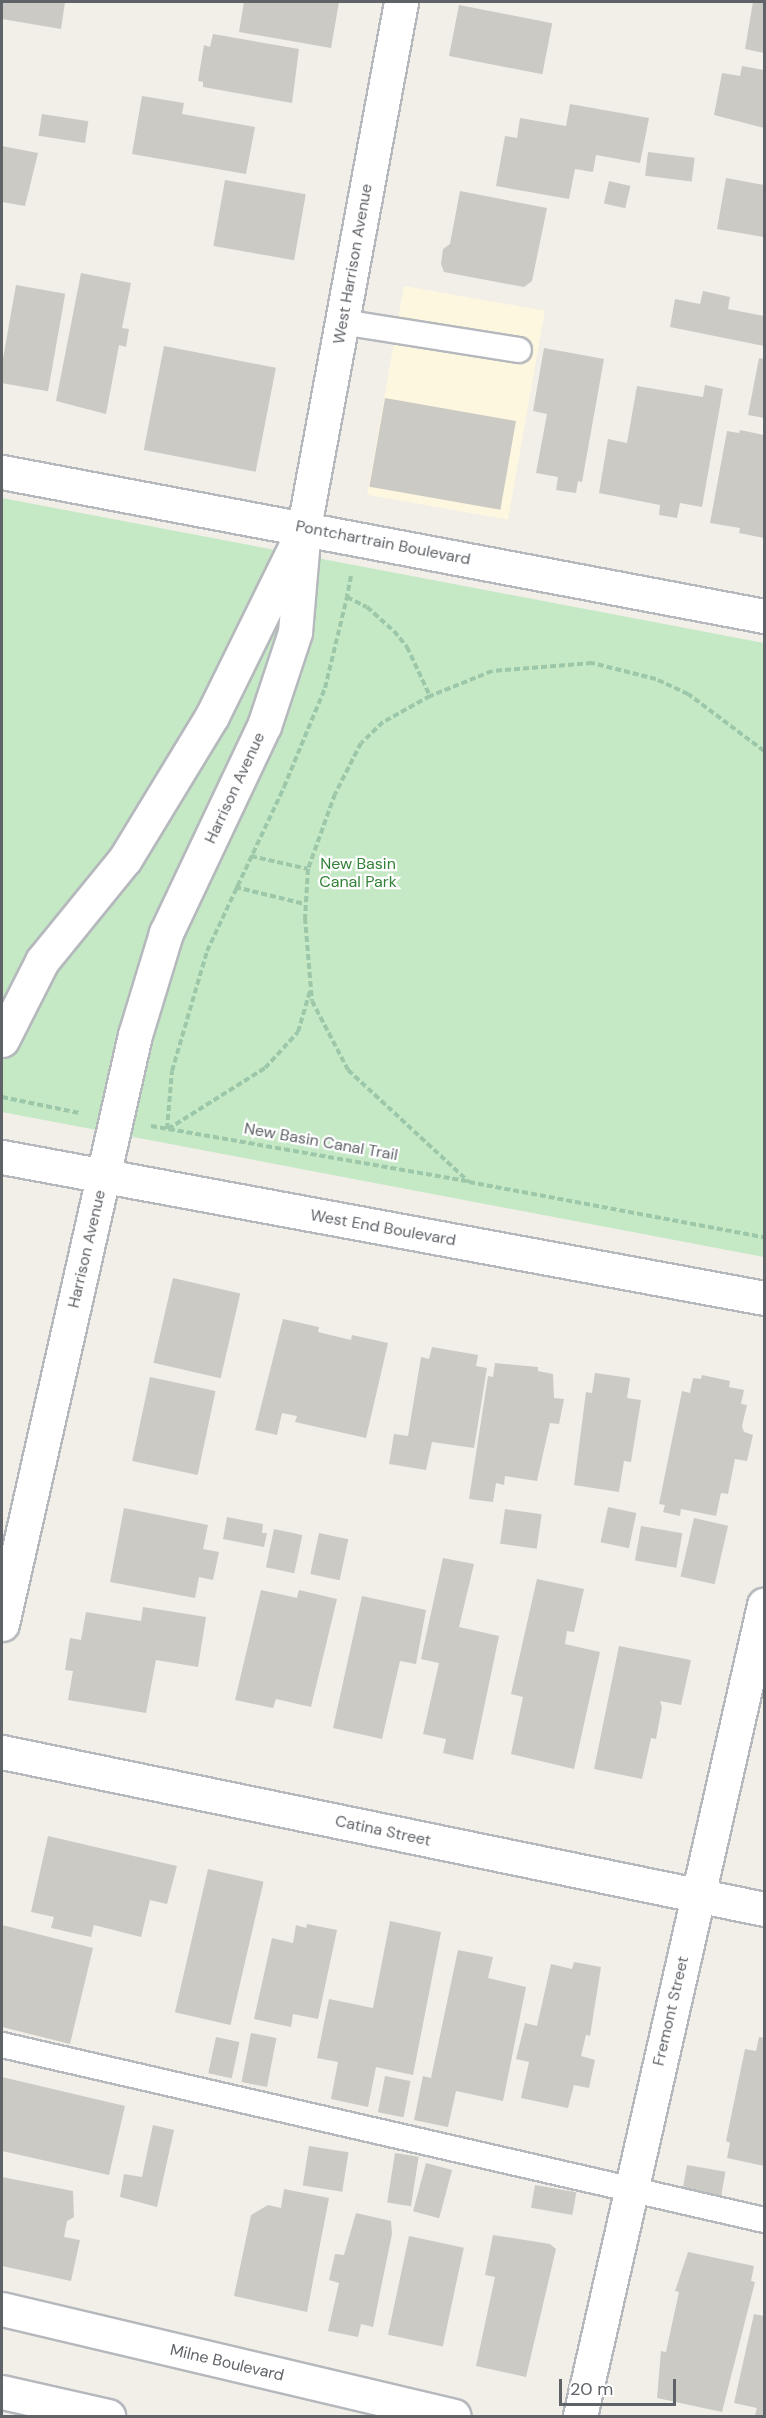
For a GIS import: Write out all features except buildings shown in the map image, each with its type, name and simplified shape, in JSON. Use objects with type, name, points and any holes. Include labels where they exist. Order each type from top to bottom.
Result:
[{"type":"street","name":"West Harrison Avenue","points":[[304,527],[401,2]]},
{"type":"street","name":"Pontchartrain Boulevard","points":[[2,472],[357,537],[765,616]]},
{"type":"street","points":[[2,1040],[42,961],[125,859],[212,716],[304,527]]},
{"type":"street","name":"Harrison Avenue","points":[[2,1623],[135,1035],[166,933],[264,726],[295,632],[304,527]]},
{"type":"street","name":"West End Boulevard","points":[[2,1157],[765,1298]]},
{"type":"street","name":"Fremont Street","points":[[580,2416],[697,1895],[765,1605]]},
{"type":"street","name":"Catina Street","points":[[2,1752],[765,1909]]},
{"type":"street","name":"Milne Boulevard","points":[[2,2309],[453,2416]]},
{"type":"street","points":[[2,2392],[108,2416]]},
{"type":"lane","points":[[342,322],[519,350]]},
{"type":"lane","points":[[2,2045],[366,2126],[631,2191],[765,2220]]},
{"type":"path","points":[[167,1129],[172,1071],[207,951],[235,887],[284,787],[325,688],[347,597],[357,537]]},
{"type":"path","points":[[347,597],[375,612],[407,646],[430,696]]},
{"type":"path","points":[[470,1182],[348,1070],[318,1017],[311,988],[305,904],[308,869],[335,794],[361,743],[383,722],[430,696],[492,671],[592,663],[656,679],[688,694],[765,751]]},
{"type":"path","points":[[250,856],[308,869]]},
{"type":"path","points":[[235,887],[305,904]]},
{"type":"path","points":[[167,1129],[265,1068],[298,1032],[311,988]]},
{"type":"path","name":"New Basin Canal Trail","points":[[167,1129],[765,1237]]},
{"type":"shaded area","points":[[404,286],[545,311],[508,520],[367,495]]},
{"type":"green space","name":"New Basin Canal Park","points":[[2,498],[764,643],[764,1257],[2,1112]]}]
